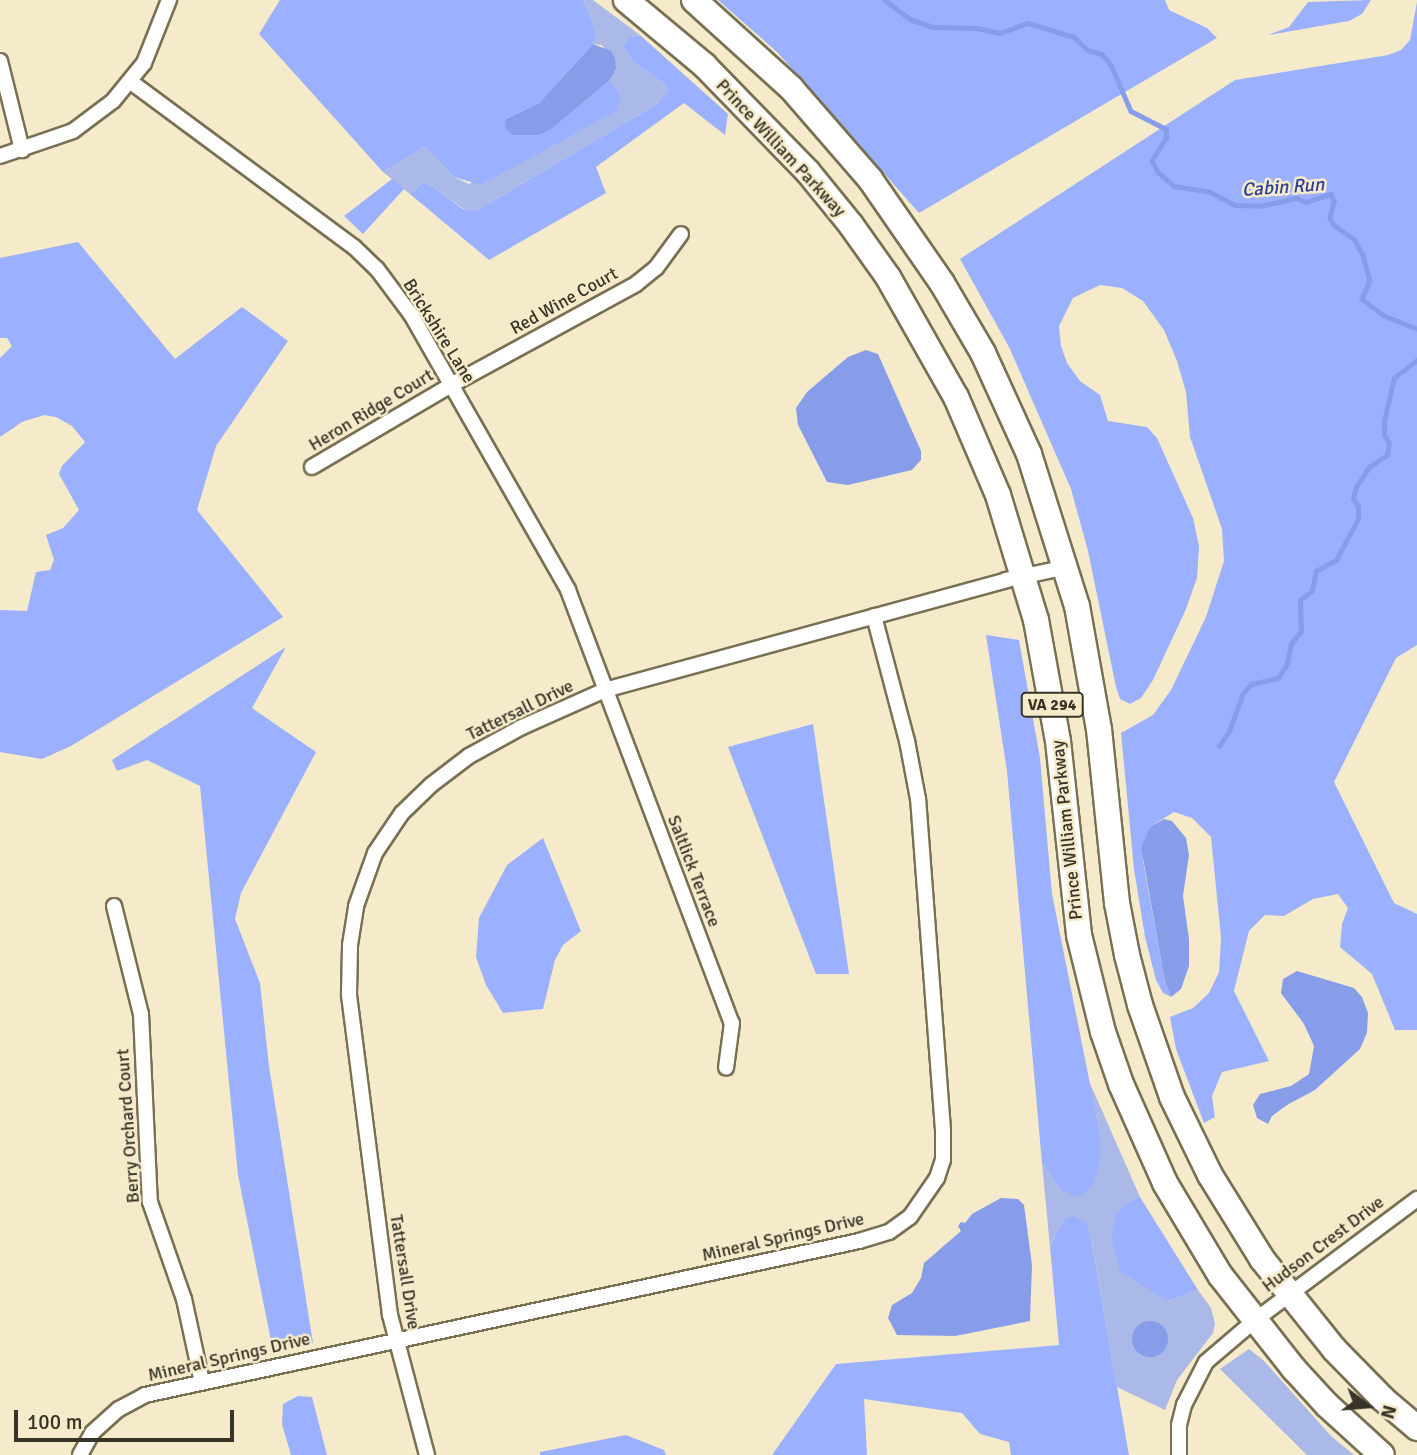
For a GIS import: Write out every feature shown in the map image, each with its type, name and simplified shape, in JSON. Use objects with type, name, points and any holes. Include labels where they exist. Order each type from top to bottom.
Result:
[{"type":"highway","name":"Prince William Parkway","points":[[626,0],[704,65],[762,122],[851,225],[888,277],[921,331],[976,440],[998,495],[1024,576],[1052,704],[1079,935],[1103,1032],[1126,1096],[1165,1183],[1220,1275],[1254,1321],[1327,1405],[1382,1455]]},
{"type":"highway","name":"VA 294","points":[[694,0],[791,88],[863,170],[910,234],[983,353],[1030,454],[1067,566],[1089,662],[1117,904],[1140,1005],[1172,1097],[1237,1223],[1288,1295],[1344,1359],[1417,1428]]},
{"type":"street","points":[[0,156],[73,131],[95,117],[131,82],[153,45],[169,0]]},
{"type":"street","points":[[0,61],[22,150]]},
{"type":"street","name":"Brickshire Lane","points":[[131,82],[323,223],[377,269],[412,316],[568,590],[605,691]]},
{"type":"street","name":"Red Wine Court","points":[[451,385],[636,284],[656,268],[681,234]]},
{"type":"street","name":"Heron Ridge Court","points":[[312,467],[451,385]]},
{"type":"street","name":"Tattersall Drive","points":[[426,1455],[396,1340],[353,1042],[350,945],[356,906],[376,853],[402,813],[431,785],[469,756],[512,732],[605,691],[874,616],[1067,566]]},
{"type":"street","name":"Mineral Springs Drive","points":[[80,1455],[92,1433],[119,1409],[145,1395],[859,1241],[889,1232],[909,1217],[925,1199],[943,1160],[943,1130],[918,799],[907,741],[874,616]]},
{"type":"street","name":"Saltlick Terrace","points":[[605,691],[732,1023],[726,1068]]},
{"type":"street","name":"Berry Orchard Court","points":[[114,906],[141,1014],[150,1202],[184,1299],[202,1382]]},
{"type":"street","name":"Hudson Crest Drive","points":[[1179,1455],[1179,1425],[1194,1380],[1221,1347],[1417,1199]]},
{"type":"shaded area","points":[[280,0],[584,0],[596,32],[593,44],[539,103],[506,119],[540,135],[553,128],[610,80],[619,91],[618,110],[481,185],[454,177],[425,147],[383,172],[259,34]]},
{"type":"shaded area","points":[[584,0],[593,0],[640,35],[630,37],[636,64],[664,84],[668,90],[657,104],[479,209],[465,210],[433,186],[423,183],[410,194],[383,172],[425,147],[454,177],[469,184],[619,91],[610,80],[616,69],[602,45],[593,44],[596,32]]},
{"type":"shaded area","points":[[718,0],[1165,0],[1169,10],[1207,28],[1217,38],[919,213],[777,52]]},
{"type":"shaded area","points":[[1371,0],[1362,14],[1349,21],[1268,35],[1289,27],[1308,2]]},
{"type":"shaded area","points":[[1417,2],[1417,645],[1396,658],[1334,782],[1394,903],[1417,914],[1417,1030],[1395,1030],[1372,974],[1340,947],[1342,924],[1348,908],[1338,894],[1313,899],[1284,916],[1265,915],[1249,931],[1234,991],[1269,1061],[1222,1072],[1212,1096],[1215,1117],[1204,1123],[1176,1049],[1170,1017],[1193,1008],[1209,993],[1219,972],[1221,938],[1211,837],[1192,818],[1174,812],[1150,827],[1143,861],[1165,982],[1171,997],[1163,993],[1156,980],[1145,937],[1134,869],[1121,733],[1153,715],[1171,690],[1206,617],[1224,561],[1222,529],[1190,437],[1186,392],[1164,330],[1143,301],[1122,288],[1100,285],[1073,298],[1059,326],[1061,346],[1067,363],[1080,381],[1100,395],[1108,421],[1147,427],[1157,438],[1193,518],[1199,546],[1197,578],[1186,609],[1153,680],[1141,698],[1130,704],[1120,699],[1116,687],[1088,551],[1071,489],[1009,347],[960,259],[1235,80],[1388,55],[1401,50],[1410,40]]},
{"type":"shaded area","points":[[640,35],[728,114],[725,135],[684,103],[596,167],[606,193],[489,260],[410,194],[423,183],[433,186],[464,210],[479,209],[657,104],[668,90],[664,84],[636,64],[624,47],[630,37]]},
{"type":"shaded area","points":[[593,44],[611,51],[615,59],[616,69],[610,80],[553,128],[540,135],[513,135],[505,128],[506,119],[539,103]]},
{"type":"shaded area","points":[[392,179],[404,189],[363,234],[344,216]]},
{"type":"shaded area","points":[[78,242],[175,359],[242,307],[288,341],[216,446],[197,510],[283,617],[71,746],[42,759],[0,752],[0,610],[27,611],[36,572],[50,570],[54,560],[46,535],[63,528],[79,510],[59,474],[62,466],[85,442],[72,426],[56,417],[44,415],[22,422],[0,437],[0,358],[12,346],[7,338],[0,338],[0,258]]},
{"type":"shaded area","points":[[866,350],[878,354],[921,451],[921,460],[912,470],[848,485],[827,482],[798,425],[796,408],[807,392],[848,357]]},
{"type":"shaded area","points":[[986,635],[1019,640],[1040,758],[1052,894],[1100,1134],[1099,1167],[1091,1188],[1077,1197],[1061,1190],[1042,1163],[1007,771]]},
{"type":"shaded area","points":[[286,647],[252,708],[316,752],[241,893],[235,919],[260,983],[269,1066],[313,1343],[273,1351],[238,1175],[200,786],[147,760],[117,771],[112,760]]},
{"type":"shaded area","points":[[813,724],[849,974],[816,974],[728,747]]},
{"type":"shaded area","points":[[1164,819],[1172,821],[1186,838],[1189,855],[1183,896],[1189,939],[1189,966],[1181,989],[1171,997],[1165,982],[1141,847],[1150,827]]},
{"type":"shaded area","points":[[543,838],[581,931],[563,945],[555,960],[543,1009],[503,1013],[486,985],[476,957],[479,918],[507,865]]},
{"type":"shaded area","points":[[1297,971],[1354,988],[1362,997],[1368,1013],[1367,1033],[1360,1049],[1315,1090],[1272,1116],[1268,1124],[1257,1118],[1253,1105],[1260,1094],[1291,1086],[1309,1074],[1314,1046],[1304,1024],[1281,993],[1283,979]]},
{"type":"shaded area","points":[[1089,1081],[1140,1197],[1127,1202],[1168,1301],[1198,1290],[1211,1308],[1215,1323],[1213,1333],[1177,1380],[1165,1410],[1117,1387],[1091,1237],[1063,1220],[1050,1247],[1042,1163],[1061,1190],[1100,1134]]},
{"type":"shaded area","points":[[1140,1197],[1198,1290],[1168,1301],[1120,1272],[1112,1241],[1115,1216],[1127,1202]]},
{"type":"shaded area","points":[[1001,1198],[1018,1199],[1024,1205],[1032,1265],[1030,1321],[955,1336],[897,1335],[888,1318],[892,1305],[912,1293],[921,1278],[924,1263],[961,1231],[958,1226],[961,1222],[965,1223],[972,1214]]},
{"type":"shaded area","points":[[1073,1216],[1086,1222],[1091,1238],[1129,1455],[1011,1455],[1009,1442],[980,1434],[962,1413],[864,1399],[867,1455],[772,1455],[836,1364],[1059,1345],[1050,1247],[1063,1220]]},
{"type":"shaded area","points":[[1150,1321],[1163,1326],[1168,1339],[1163,1352],[1150,1357],[1137,1352],[1132,1339],[1137,1326]]},
{"type":"shaded area","points":[[1249,1349],[1263,1360],[1331,1436],[1354,1455],[1307,1455],[1220,1369]]},
{"type":"shaded area","points":[[298,1396],[312,1397],[327,1455],[291,1455],[282,1424],[283,1404]]},
{"type":"shaded area","points":[[626,1435],[664,1450],[666,1455],[540,1455],[540,1452]]},
{"type":"waterway","name":"Cabin Run","points":[[885,0],[912,20],[934,27],[977,28],[1000,33],[1028,23],[1074,37],[1088,50],[1102,54],[1111,65],[1131,111],[1166,129],[1167,137],[1152,161],[1158,172],[1174,186],[1210,192],[1235,205],[1259,206],[1297,198],[1306,202],[1331,194],[1334,201],[1330,218],[1334,225],[1354,239],[1363,255],[1370,281],[1362,299],[1383,315],[1417,329]]},
{"type":"waterway","points":[[1219,746],[1229,731],[1243,693],[1251,684],[1278,678],[1287,664],[1291,644],[1301,631],[1300,600],[1312,591],[1316,571],[1336,560],[1358,519],[1358,507],[1353,499],[1356,487],[1369,467],[1387,455],[1389,443],[1384,435],[1384,421],[1394,378],[1417,360]]}]
